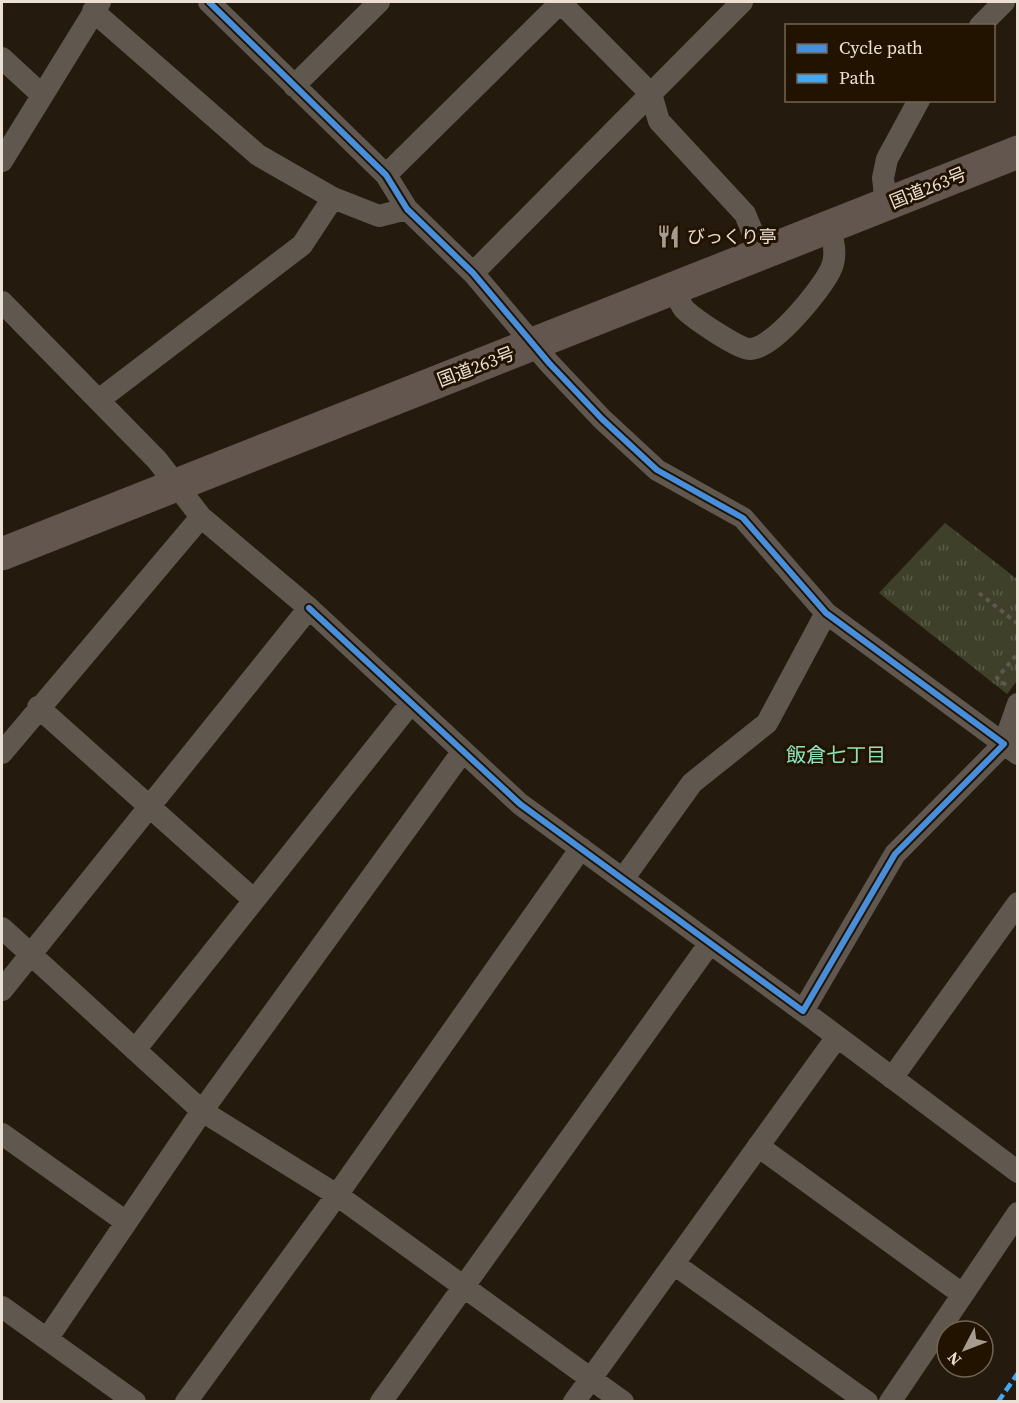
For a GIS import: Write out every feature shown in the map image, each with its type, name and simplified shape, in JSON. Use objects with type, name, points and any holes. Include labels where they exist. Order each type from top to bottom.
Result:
[{"type":"highway","name":"国道263号","points":[[2,554],[176,483],[535,344],[1017,152]]},
{"type":"street","points":[[209,2],[386,175],[407,208],[473,273],[602,419],[657,470],[743,518],[826,613],[1011,749]]},
{"type":"street","points":[[294,86],[379,2]]},
{"type":"street","points":[[386,175],[561,2],[651,94],[659,122],[745,214],[761,254]]},
{"type":"street","points":[[473,273],[742,2]]},
{"type":"street","points":[[982,24],[1004,2]]},
{"type":"street","points":[[2,161],[96,6],[258,155],[333,198],[379,216],[407,208]]},
{"type":"street","points":[[2,58],[42,95]]},
{"type":"street","points":[[886,204],[883,178],[887,159],[919,102]]},
{"type":"street","points":[[100,399],[302,245],[333,198]]},
{"type":"street","points":[[673,289],[685,309],[740,347],[751,350],[767,344],[793,320],[831,270],[835,249],[830,226]]},
{"type":"street","points":[[2,303],[100,399],[176,483],[201,517],[309,608],[520,804],[803,1011],[1017,1172]]},
{"type":"street","points":[[2,753],[38,707],[201,517]]},
{"type":"street","points":[[2,990],[309,608]]},
{"type":"street","points":[[623,879],[692,783],[767,723],[826,613]]},
{"type":"street","points":[[803,1011],[895,854],[1011,749],[1014,696]]},
{"type":"street","points":[[135,1050],[411,703]]},
{"type":"street","points":[[38,707],[254,900]]},
{"type":"street","points":[[47,1339],[202,1111],[463,751]]},
{"type":"street","points":[[186,1401],[337,1195],[581,848]]},
{"type":"street","points":[[892,1078],[1017,903]]},
{"type":"street","points":[[2,928],[202,1111],[337,1195],[623,1401]]},
{"type":"street","points":[[381,1401],[710,943]]},
{"type":"street","points":[[574,1401],[837,1037]]},
{"type":"street","points":[[2,1134],[126,1222]]},
{"type":"street","points":[[758,1146],[962,1294]]},
{"type":"street","points":[[890,1401],[1017,1213]]},
{"type":"street","points":[[674,1264],[867,1401]]},
{"type":"street","points":[[2,1307],[135,1401]]},
{"type":"path","points":[[979,593],[1017,624]]},
{"type":"path","points":[[1014,696],[997,678],[1017,653]]},
{"type":"green space","points":[[945,523],[1017,579],[1017,681],[1007,694],[879,593]]},
{"type":"marked path","points":[[998,1402],[1018,1373]]},
{"type":"cycle path","points":[[209,2],[386,175],[407,209],[473,273],[549,363],[602,419],[657,470],[743,518],[826,613],[1004,744],[895,854],[803,1011],[520,804],[309,608]]},
{"type":"place","name":"びっくり亭","points":[[669,237]]},
{"type":"district","name":"飯倉七丁目","points":[[836,755]]}]
